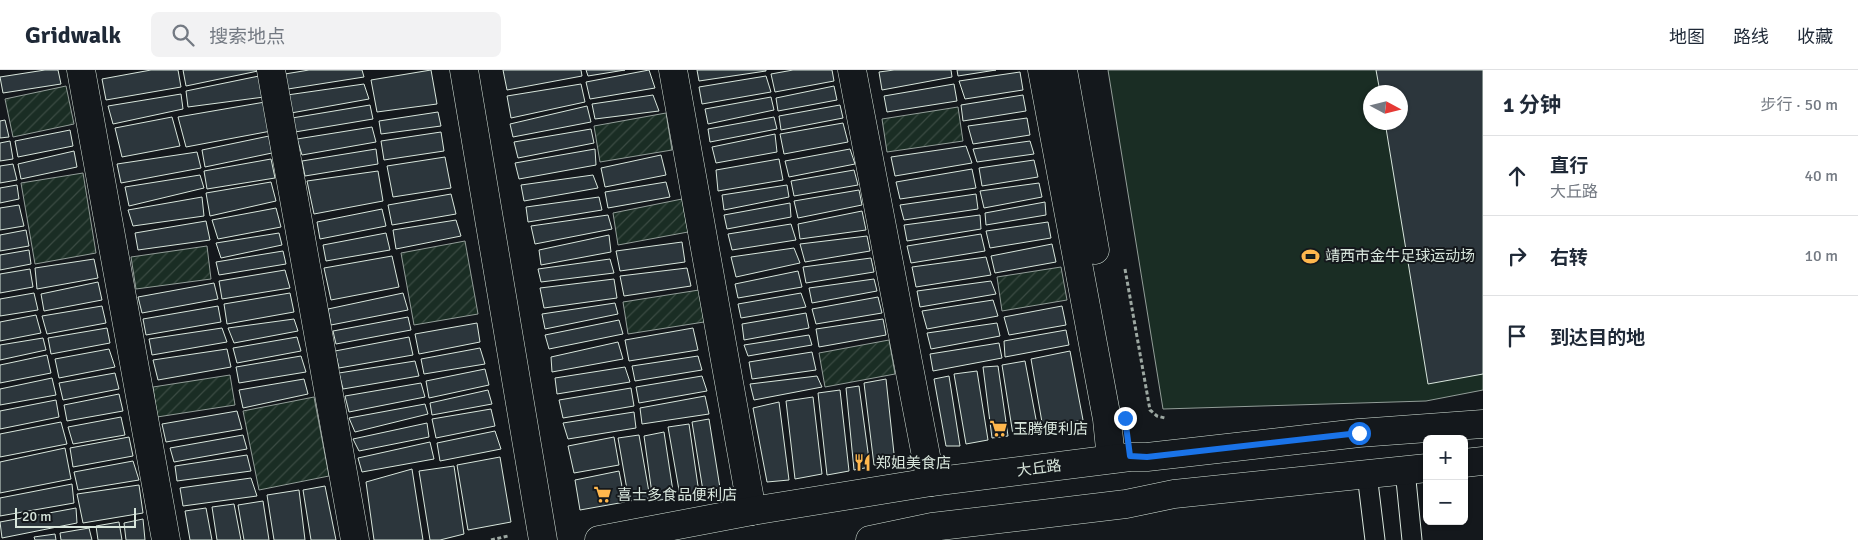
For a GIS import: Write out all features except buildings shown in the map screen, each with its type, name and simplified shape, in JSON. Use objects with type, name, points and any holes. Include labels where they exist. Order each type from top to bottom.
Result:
[{"type":"street","points":[[81,70],[166,540]]},
{"type":"street","points":[[271,70],[355,540]]},
{"type":"street","points":[[464,70],[543,540]]},
{"type":"street","points":[[673,70],[752,512]]},
{"type":"street","points":[[852,70],[930,482]]},
{"type":"street","points":[[1042,70],[1108,419],[1121,458]]},
{"type":"street","points":[[1063,70],[1125,418],[1121,458]]},
{"type":"street","name":"大丘路","points":[[599,540],[930,482],[1121,458],[1147,457],[1359,433],[1483,424]]},
{"type":"street","points":[[1468,463],[1483,461]]},
{"type":"street","points":[[870,540],[932,527],[1126,504],[1174,494],[1416,469]]},
{"type":"lane","points":[[1412,540],[1416,469]]},
{"type":"lane","points":[[1367,474],[1375,540]]},
{"type":"path","points":[[1124,264],[1150,410],[1157,416],[1174,419]]},
{"type":"green space","name":"靖西市金牛足球运动场","points":[[1108,70],[1483,70],[1483,390],[1426,401],[1163,409]]},
{"type":"green space","points":[[66,86],[74,124],[13,137],[5,99]]},
{"type":"green space","points":[[958,107],[963,141],[887,152],[882,119]]},
{"type":"green space","points":[[666,113],[672,150],[600,162],[594,126]]},
{"type":"green space","points":[[83,173],[96,253],[35,264],[21,183]]},
{"type":"green space","points":[[682,199],[688,232],[618,245],[613,213]]},
{"type":"green space","points":[[465,241],[478,314],[414,325],[401,253]]},
{"type":"green space","points":[[207,246],[211,279],[136,289],[131,257]]},
{"type":"green space","points":[[1061,267],[1067,300],[1002,311],[997,277]]},
{"type":"green space","points":[[699,290],[704,322],[628,334],[623,302]]},
{"type":"green space","points":[[889,340],[895,374],[825,387],[819,353]]},
{"type":"green space","points":[[230,375],[235,405],[157,417],[153,387]]},
{"type":"green space","points":[[314,397],[329,476],[259,490],[243,411]]},
{"type":"place","name":"靖西市金牛足球运动场","points":[[1311,256]]},
{"type":"place","name":"玉腾便利店","points":[[999,429]]},
{"type":"place","name":"郑姐美食店","points":[[862,463]]},
{"type":"place","name":"喜士多食品便利店","points":[[603,495]]},
{"type":"route","points":[[1125,418],[1130,456],[1147,457],[1359,433]]}]
